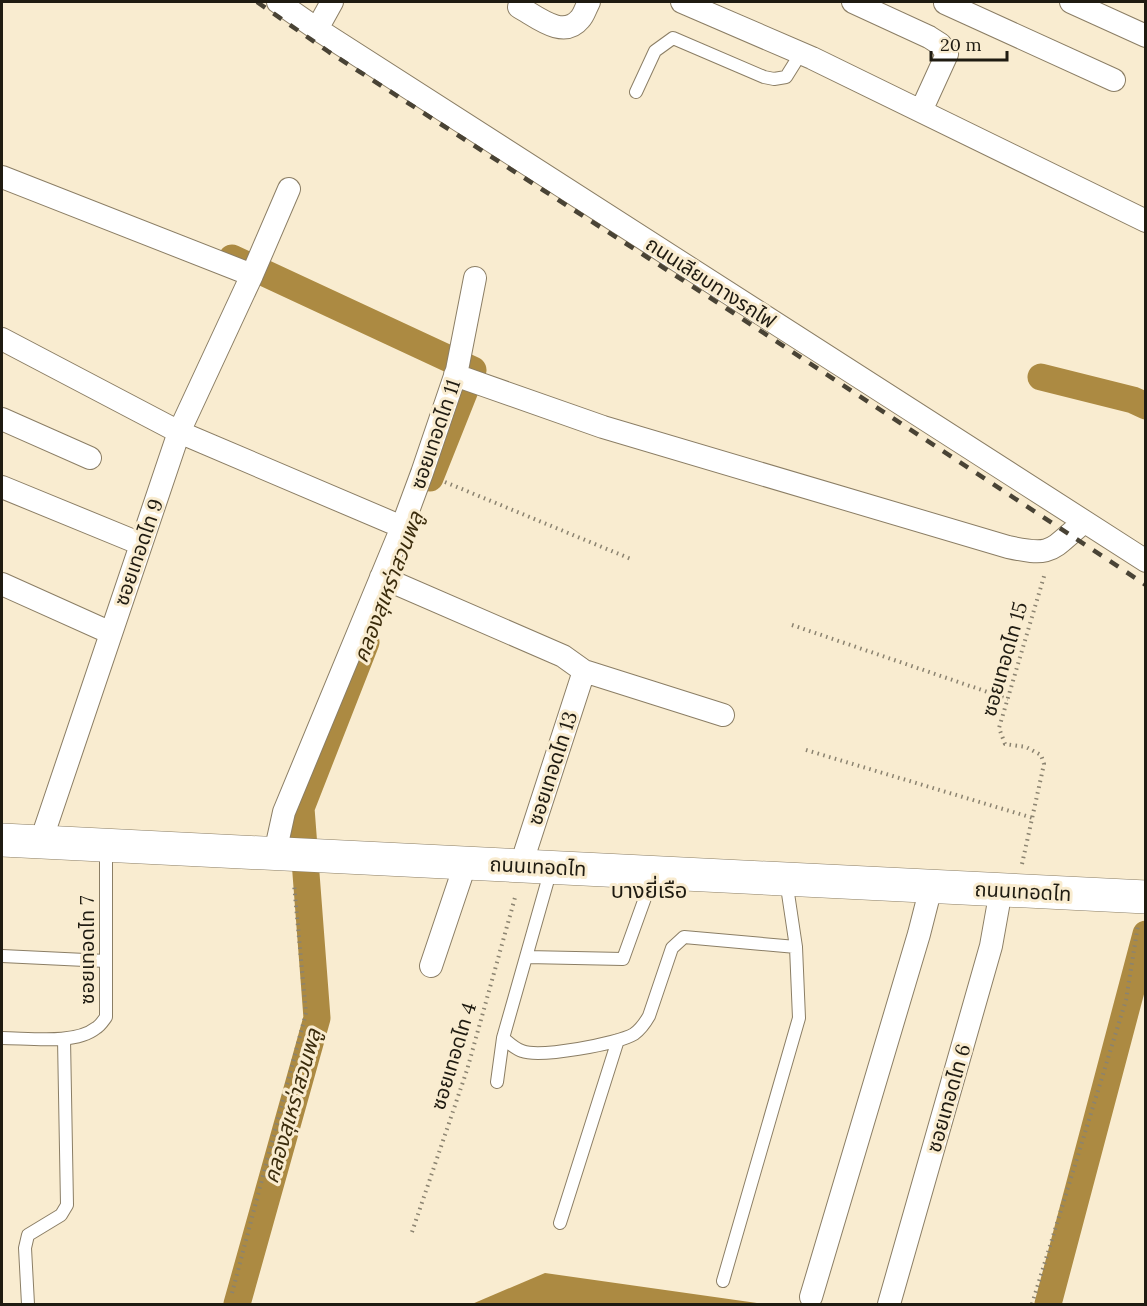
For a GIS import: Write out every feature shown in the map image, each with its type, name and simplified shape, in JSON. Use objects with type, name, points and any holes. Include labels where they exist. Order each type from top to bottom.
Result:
[{"type":"main road","name":"ถนนเทอดไท","points":[[2,840],[106,844],[295,859],[466,862],[530,873],[654,872],[1008,890],[1142,909]]},
{"type":"street","name":"ถนนเลียบทางรถไฟ","points":[[278,2],[1146,561]]},
{"type":"street","points":[[317,29],[332,2]]},
{"type":"street","points":[[519,7],[557,28],[569,28],[580,20],[589,2]]},
{"type":"street","points":[[682,2],[801,52],[1146,221]]},
{"type":"street","points":[[853,2],[879,7],[940,44],[947,54],[921,111]]},
{"type":"street","points":[[929,38],[945,2],[1114,80]]},
{"type":"street","points":[[1071,2],[1146,36]]},
{"type":"street","points":[[2,177],[254,270]]},
{"type":"street","name":"ซอยเทอดไท 9","points":[[41,841],[179,432],[289,189]]},
{"type":"street","name":"ซอยเทอดไท 11","points":[[295,859],[284,812],[402,527],[422,473],[457,367],[475,278]]},
{"type":"street","points":[[2,339],[179,432],[402,527]]},
{"type":"street","points":[[457,367],[603,427],[1008,547],[1035,553],[1052,550],[1084,522]]},
{"type":"street","points":[[2,419],[90,458]]},
{"type":"street","points":[[2,487],[141,544]]},
{"type":"street","points":[[381,577],[563,656],[584,671],[723,715]]},
{"type":"street","points":[[2,584],[111,633]]},
{"type":"street","name":"ซอยเทอดไท 13","points":[[530,873],[584,671]]},
{"type":"street","points":[[431,966],[466,862]]},
{"type":"street","points":[[811,1298],[919,934],[931,886]]},
{"type":"street","name":"ซอยเทอดไท 6","points":[[889,1305],[1008,890]]},
{"type":"lane","points":[[636,92],[655,51],[673,38],[764,77],[774,79],[786,77],[801,52]]},
{"type":"lane","name":"ซอยเทอดไท 7","points":[[2,1038],[64,1039],[83,1035],[96,1028],[106,1017],[106,844]]},
{"type":"lane","points":[[527,957],[623,959],[654,872]]},
{"type":"lane","points":[[497,1082],[503,1038],[527,957],[530,873]]},
{"type":"lane","points":[[723,1281],[799,1018],[796,947],[786,879]]},
{"type":"lane","points":[[503,1038],[521,1051],[539,1054],[618,1040],[632,1035],[644,1025],[649,1016],[672,948],[684,937],[796,947]]},
{"type":"lane","points":[[2,956],[106,961]]},
{"type":"lane","points":[[28,1305],[25,1248],[28,1235],[61,1215],[67,1205],[64,1039]]},
{"type":"lane","points":[[561,1223],[618,1040]]},
{"type":"path","points":[[422,473],[630,560]]},
{"type":"path","name":"ซอยเทอดไท 15","points":[[1008,890],[1033,818],[1044,764],[1041,755],[1026,747],[1005,744],[999,728],[1052,550]]},
{"type":"path","points":[[792,625],[1008,699]]},
{"type":"path","points":[[807,750],[1033,818]]},
{"type":"path","points":[[232,1293],[306,1013],[295,859]]},
{"type":"path","name":"ซอยเทอดไท 4","points":[[411,1232],[467,1070],[530,873]]},
{"type":"path","points":[[1032,1305],[1126,1000],[1142,909]]},
{"type":"shaded area","points":[[545,1273],[764,1304],[472,1304]]},
{"type":"waterway","name":"คลองสุเหร่าสวนพลู","points":[[232,258],[473,370],[430,478]]},
{"type":"waterway","points":[[1041,377],[1133,400],[1146,406]]},
{"type":"waterway","name":"คลองสุเหร่าสวนพลู","points":[[237,1304],[317,1018],[301,808],[366,642]]},
{"type":"waterway","points":[[1048,1304],[1146,934]]},
{"type":"railway","points":[[257,2],[329,52],[732,312],[1146,585]]},
{"type":"district","name":"บางยี่เรือ","points":[[649,890]]}]
